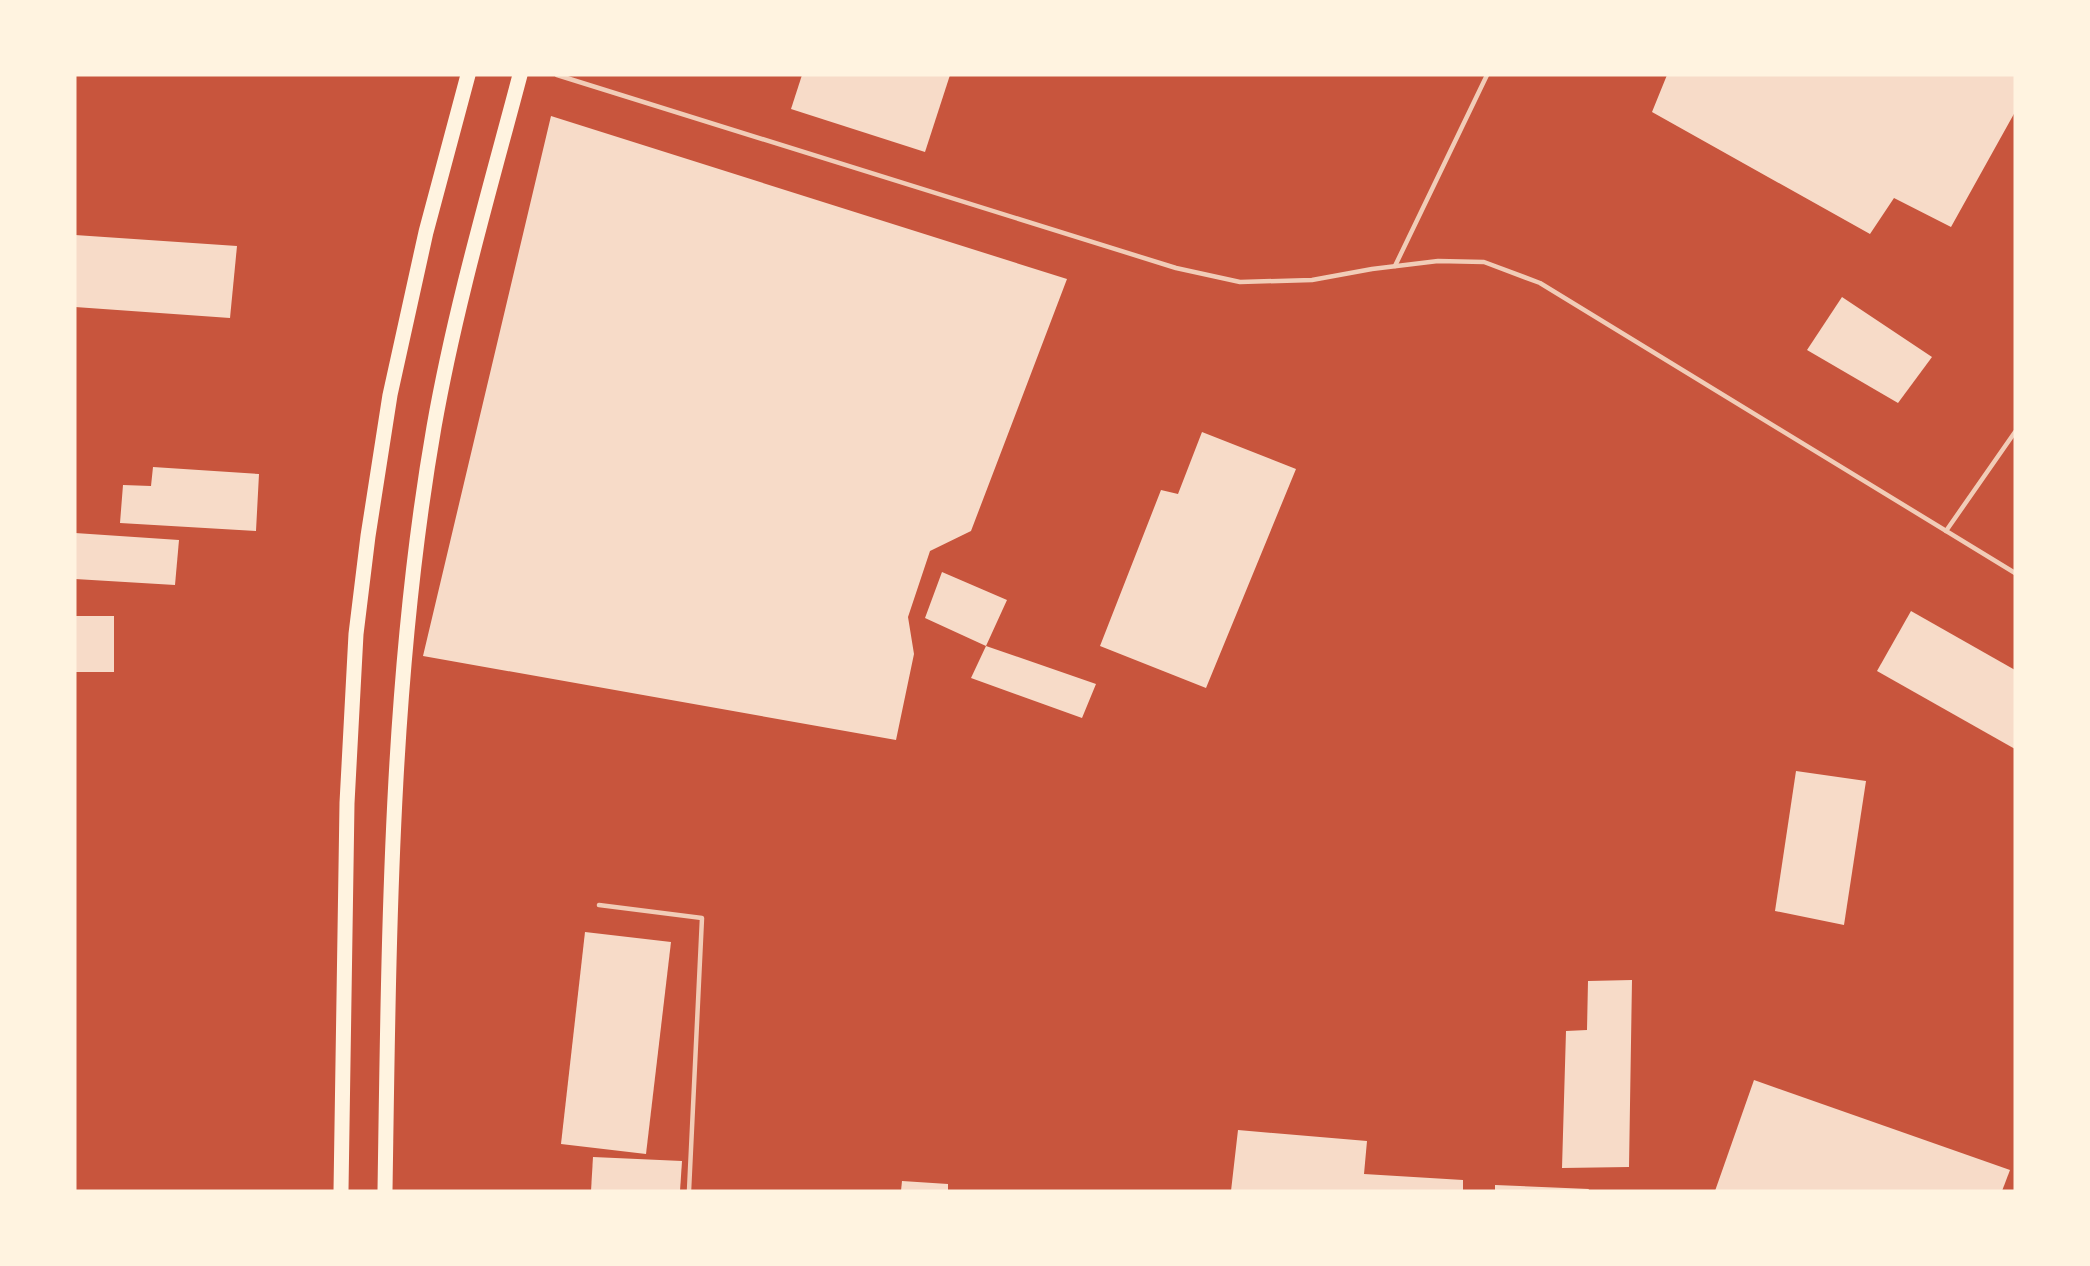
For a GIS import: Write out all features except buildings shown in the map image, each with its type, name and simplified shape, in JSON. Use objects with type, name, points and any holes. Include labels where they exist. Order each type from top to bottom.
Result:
[{"type":"main road","points":[[341,1191],[347,803],[356,634],[368,536],[390,395],[426,232],[468,75]]},
{"type":"main road","points":[[385,1191],[393,811],[405,644],[417,544],[434,426],[476,234],[520,75]]},
{"type":"lane","points":[[557,75],[1176,268],[1240,282],[1312,280],[1438,261],[1484,262],[1540,283],[2015,573]]},
{"type":"lane","points":[[1395,266],[1487,75]]},
{"type":"lane","points":[[1946,531],[2015,432]]},
{"type":"lane","points":[[599,905],[702,918],[689,1191]]}]
